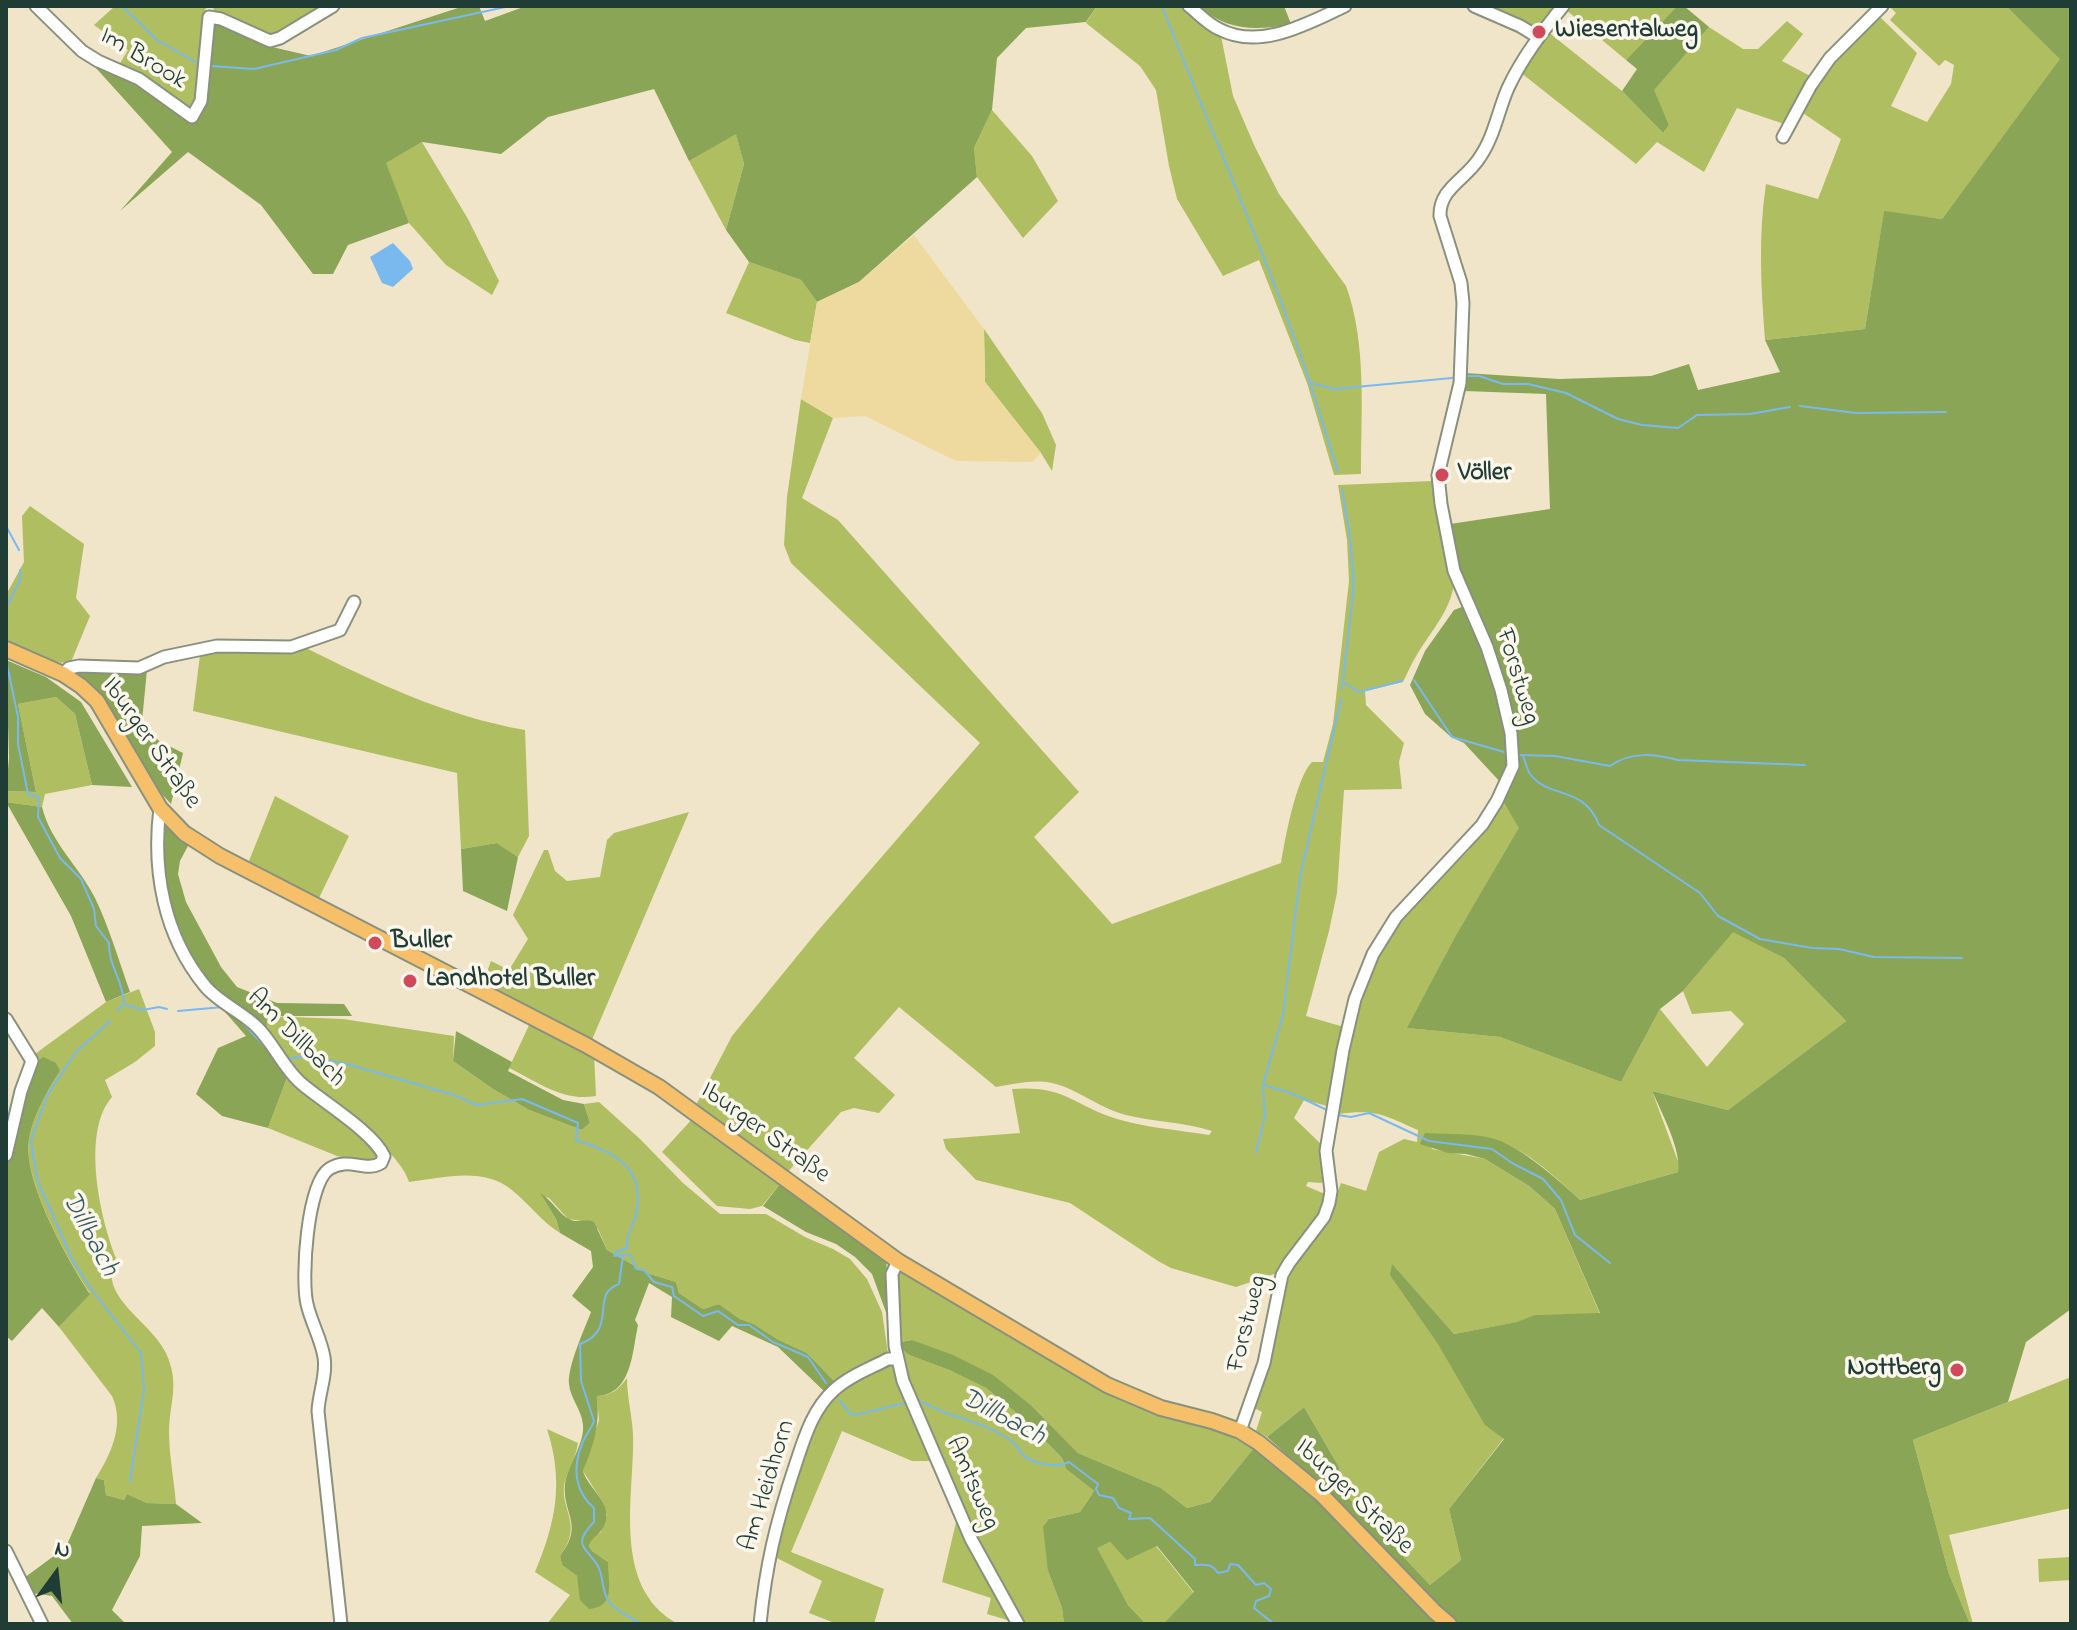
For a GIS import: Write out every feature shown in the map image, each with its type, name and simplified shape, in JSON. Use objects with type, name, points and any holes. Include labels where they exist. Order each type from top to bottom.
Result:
[{"type":"main road","name":"Iburger Straße","points":[[6,649],[63,674],[97,701],[160,808],[184,833],[220,856],[586,1045],[659,1087],[898,1261],[1107,1385],[1161,1408],[1240,1431],[1321,1494],[1449,1624]]},
{"type":"street","name":"Im Brook","points":[[36,6],[82,51],[139,79],[192,117],[201,101],[209,11],[270,41],[333,6]]},
{"type":"street","points":[[1189,6],[1218,29],[1242,36],[1287,32],[1345,6]]},
{"type":"street","points":[[1474,6],[1513,22],[1538,37]]},
{"type":"street","name":"Forstweg","points":[[1240,1431],[1264,1363],[1282,1275],[1324,1217],[1329,1203],[1328,1138],[1343,1050],[1363,977],[1382,937],[1396,917],[1482,825],[1513,766],[1511,733],[1501,690],[1487,647],[1454,571],[1441,504],[1440,466],[1460,383],[1463,303],[1461,283],[1440,216],[1440,205],[1444,194],[1480,158],[1508,88],[1538,37],[1563,6]]},
{"type":"street","points":[[1783,137],[1811,85],[1830,58],[1882,6]]},
{"type":"street","name":"Iburger Straße","points":[[63,674],[69,668],[79,666],[139,668],[164,657],[217,646],[291,647],[340,630],[354,602]]},
{"type":"street","name":"Am Dillbach","points":[[160,808],[156,843],[166,913],[186,956],[206,988],[246,1016],[272,1043],[301,1083],[370,1139],[384,1156],[375,1167],[350,1162],[337,1165],[318,1181],[312,1203],[304,1285],[307,1306],[323,1354],[325,1373],[319,1392],[318,1411],[341,1624]]},
{"type":"street","points":[[6,1019],[32,1061],[21,1091],[6,1155]]},
{"type":"street","name":"Amtsweg","points":[[898,1261],[892,1274],[896,1359],[910,1401],[971,1539],[1018,1624]]},
{"type":"street","name":"Am Heidhorn","points":[[760,1624],[772,1538],[809,1425],[818,1407],[835,1389],[888,1359],[896,1359]]},
{"type":"street","points":[[6,1551],[42,1624]]},
{"type":"green space","points":[[115,6],[206,6],[196,95],[189,107],[142,76],[119,65],[128,50],[94,25]]},
{"type":"green space","points":[[212,6],[325,6],[282,33],[269,35],[215,12]]},
{"type":"green space","points":[[464,6],[479,6],[485,21],[526,6],[1097,6],[1086,22],[1026,28],[997,58],[992,110],[974,148],[977,177],[859,282],[817,302],[801,280],[749,262],[726,230],[744,164],[736,134],[689,161],[654,89],[548,117],[501,154],[422,142],[386,163],[409,223],[348,245],[333,274],[313,274],[261,205],[188,152],[120,211],[172,152],[95,67],[96,64],[137,84],[192,122],[213,25],[219,23],[272,47],[311,56]]},
{"type":"green space","points":[[1097,6],[1185,6],[1221,36],[1233,96],[1255,147],[1279,194],[1346,286],[1353,308],[1360,355],[1361,474],[1334,475],[1307,383],[1259,260],[1223,276],[1177,199],[1156,90],[1140,66],[1086,23]]},
{"type":"green space","points":[[1199,6],[1284,6],[1291,24],[1265,28],[1231,25]]},
{"type":"green space","points":[[1485,6],[1556,6],[1537,30]]},
{"type":"green space","points":[[1568,6],[1677,6],[1626,60],[1565,9]]},
{"type":"green space","points":[[1677,6],[1684,6],[1709,27],[1654,90],[1669,125],[1663,133],[1622,91],[1637,69],[1626,60]]},
{"type":"green space","points":[[1889,6],[2006,6],[2061,59],[1942,219],[1884,212],[1865,329],[1765,340],[1761,243],[1766,184],[1818,199],[1841,139],[1800,111],[1831,60],[1876,17],[1881,18],[1917,53],[1891,106],[1927,122],[1951,84],[1954,65],[1945,60],[1939,66],[1890,20],[1896,13]]},
{"type":"green space","points":[[2006,6],[2071,6],[2071,1309],[2026,1342],[2008,1402],[1913,1440],[1949,1574],[1970,1624],[1458,1624],[1329,1492],[1267,1437],[1304,1407],[1339,1467],[1344,1493],[1430,1585],[1461,1560],[1449,1509],[1504,1439],[1485,1425],[1438,1344],[1390,1275],[1392,1264],[1454,1334],[1517,1322],[1535,1315],[1600,1313],[1555,1209],[1529,1186],[1485,1159],[1448,1153],[1420,1144],[1425,1133],[1496,1139],[1535,1162],[1580,1200],[1678,1172],[1674,1142],[1652,1091],[1728,1110],[1846,1021],[1784,958],[1733,932],[1683,991],[1660,1009],[1621,1082],[1500,1037],[1407,1028],[1456,935],[1519,828],[1503,801],[1502,784],[1464,743],[1451,737],[1425,714],[1410,685],[1425,651],[1454,610],[1472,603],[1460,577],[1450,524],[1550,509],[1546,394],[1464,391],[1465,373],[1559,379],[1651,376],[1689,364],[1698,390],[1780,372],[1765,340],[1865,329],[1884,211],[1942,219],[2060,59]]},
{"type":"green space","points":[[1787,21],[1803,34],[1782,61],[1814,78],[1787,125],[1737,108],[1704,172],[1657,142],[1636,164],[1520,72],[1547,31],[1622,91],[1663,133],[1669,125],[1653,90],[1709,27],[1743,49],[1758,49]]},
{"type":"green space","points":[[992,110],[1032,156],[1058,201],[1023,238],[977,177],[974,148]]},
{"type":"green space","points":[[736,133],[744,164],[726,230],[689,161]]},
{"type":"green space","points":[[422,142],[468,219],[499,281],[492,295],[446,265],[409,223],[385,163]]},
{"type":"green space","points":[[749,262],[801,280],[817,302],[810,343],[726,313]]},
{"type":"green space","points":[[984,329],[1042,413],[1056,445],[1052,471],[985,382]]},
{"type":"green space","points":[[801,399],[833,418],[802,498],[838,520],[1079,792],[1034,837],[1112,924],[1281,863],[1301,781],[1312,762],[1323,762],[1333,724],[1349,581],[1347,540],[1338,485],[1432,481],[1454,584],[1445,612],[1403,682],[1365,691],[1366,705],[1404,743],[1399,762],[1402,789],[1344,790],[1337,893],[1306,1016],[1344,1027],[1331,1107],[1304,1100],[1294,1118],[1322,1145],[1325,1179],[1321,1183],[1308,1182],[1306,1186],[1325,1194],[1320,1212],[1280,1272],[1236,1287],[1171,1268],[1070,1203],[976,1180],[946,1149],[943,1139],[1020,1133],[1012,1089],[1057,1093],[1102,1114],[1140,1125],[1209,1135],[1212,1131],[1126,1115],[1052,1083],[1031,1082],[996,1087],[899,1007],[854,1058],[895,1095],[879,1113],[854,1108],[841,1112],[786,1174],[696,1105],[732,1036],[816,933],[980,743],[791,563],[784,545],[787,497]]},
{"type":"green space","points":[[30,506],[84,544],[76,598],[90,616],[71,662],[54,662],[37,657],[6,639],[6,595],[24,562],[22,516]]},
{"type":"green space","points":[[302,646],[383,685],[438,707],[525,730],[529,836],[518,857],[497,843],[461,849],[457,773],[193,711],[200,655],[219,650]]},
{"type":"green space","points":[[6,660],[46,677],[81,702],[132,787],[92,785],[75,714],[56,697],[18,704],[36,792],[6,791],[9,758]]},
{"type":"green space","points":[[147,670],[142,721],[159,741],[183,753],[171,804],[133,750],[70,673]]},
{"type":"green space","points":[[56,697],[75,714],[92,785],[45,794],[42,807],[6,802],[6,791],[36,792],[18,704]]},
{"type":"green space","points":[[275,796],[349,836],[319,898],[249,861]]},
{"type":"green space","points":[[1503,801],[1520,828],[1456,935],[1408,1028],[1500,1037],[1621,1082],[1660,1009],[1707,1067],[1744,1024],[1731,1011],[1692,1014],[1683,991],[1733,931],[1784,958],[1846,1021],[1728,1110],[1652,1091],[1679,1164],[1678,1172],[1580,1200],[1560,1181],[1513,1147],[1487,1138],[1425,1134],[1432,1149],[1485,1159],[1529,1186],[1555,1209],[1600,1314],[1536,1315],[1518,1322],[1454,1334],[1392,1265],[1391,1275],[1504,1438],[1449,1509],[1461,1560],[1430,1585],[1344,1493],[1339,1467],[1304,1407],[1267,1437],[1256,1431],[1262,1412],[1254,1408],[1269,1362],[1285,1281],[1291,1266],[1328,1219],[1341,1183],[1366,1191],[1379,1152],[1404,1139],[1417,1142],[1418,1130],[1388,1117],[1362,1112],[1338,1114],[1348,1050],[1372,967],[1402,918],[1468,851]]},
{"type":"green space","points":[[6,802],[42,807],[52,832],[95,898],[130,992],[106,1002],[71,916]]},
{"type":"green space","points":[[689,812],[591,1042],[483,983],[491,961],[509,970],[528,939],[513,915],[544,850],[548,850],[555,871],[567,881],[600,877],[607,840],[614,833]]},
{"type":"green space","points":[[166,823],[189,844],[180,861],[178,874],[186,902],[221,967],[237,987],[277,1003],[344,1004],[352,1016],[266,1016],[268,1037],[288,1075],[268,1128],[222,1116],[196,1094],[218,1048],[246,1036],[211,996],[209,985],[184,945],[170,912],[163,875],[161,824]]},
{"type":"green space","points":[[497,843],[518,857],[507,911],[463,891],[461,849]]},
{"type":"green space","points":[[139,989],[155,1032],[155,1046],[105,1080],[112,1097],[97,1131],[96,1176],[104,1221],[116,1258],[113,1284],[119,1296],[166,1353],[173,1374],[169,1440],[176,1504],[147,1503],[127,1494],[124,1500],[106,1495],[104,1480],[96,1478],[107,1459],[117,1428],[116,1407],[112,1396],[59,1327],[90,1293],[70,1261],[39,1197],[29,1156],[29,1139],[34,1121],[60,1071],[36,1063],[35,1054],[106,1002]]},
{"type":"green space","points":[[265,1016],[343,1019],[454,1036],[453,1061],[529,1110],[582,1130],[590,1123],[584,1104],[599,1102],[720,1214],[766,1214],[850,1259],[867,1279],[882,1312],[888,1354],[836,1383],[807,1353],[740,1319],[719,1304],[703,1309],[679,1293],[676,1282],[647,1273],[607,1250],[598,1229],[582,1221],[568,1219],[549,1198],[542,1196],[556,1219],[560,1233],[513,1191],[489,1178],[449,1176],[409,1182],[391,1154],[295,1072],[272,1037]]},
{"type":"green space","points":[[531,1021],[594,1054],[596,1096],[562,1093],[509,1068]]},
{"type":"green space","points":[[456,1031],[512,1062],[508,1071],[563,1100],[584,1104],[590,1123],[582,1130],[529,1110],[493,1089],[453,1061]]},
{"type":"green space","points":[[43,1057],[56,1063],[60,1071],[41,1104],[31,1130],[29,1156],[32,1176],[49,1219],[90,1294],[59,1327],[42,1308],[12,1341],[6,1336],[6,1162],[23,1091],[36,1063]]},
{"type":"green space","points":[[288,1075],[369,1143],[379,1155],[375,1163],[337,1156],[268,1128]]},
{"type":"green space","points":[[694,1117],[780,1184],[762,1206],[750,1209],[717,1206],[662,1152]]},
{"type":"green space","points":[[780,1184],[886,1261],[892,1313],[887,1315],[872,1274],[855,1257],[763,1206]]},
{"type":"green space","points":[[540,1193],[569,1219],[594,1222],[607,1250],[647,1273],[676,1282],[679,1293],[703,1309],[719,1304],[740,1319],[807,1353],[836,1383],[827,1394],[778,1347],[732,1326],[719,1341],[671,1317],[672,1297],[649,1283],[635,1320],[638,1325],[632,1359],[624,1380],[609,1394],[597,1396],[595,1434],[583,1471],[606,1511],[602,1529],[589,1546],[608,1562],[609,1593],[603,1604],[589,1609],[580,1600],[577,1576],[562,1565],[560,1556],[572,1527],[565,1484],[583,1432],[569,1377],[591,1312],[572,1296],[593,1267],[591,1251],[560,1233],[556,1219]]},
{"type":"green space","points":[[901,1272],[1009,1337],[1130,1403],[1159,1414],[1212,1427],[1254,1448],[1210,1502],[1187,1508],[1161,1488],[1078,1453],[1033,1407],[912,1340],[901,1342],[898,1278]]},
{"type":"green space","points":[[912,1340],[953,1355],[993,1375],[1033,1407],[1078,1453],[1161,1488],[1187,1508],[1210,1502],[1254,1448],[1320,1499],[1441,1624],[1163,1624],[1194,1592],[1157,1546],[1127,1560],[1110,1542],[1097,1548],[1128,1605],[1146,1624],[1064,1624],[1062,1608],[1048,1571],[1043,1527],[1049,1519],[1080,1512],[1094,1491],[1066,1469],[1062,1458],[1025,1420],[986,1388],[909,1355],[900,1348],[901,1342]]},
{"type":"green space","points":[[900,1348],[909,1355],[986,1388],[1025,1420],[1062,1458],[1066,1469],[1094,1491],[1080,1512],[1049,1519],[1048,1571],[1062,1608],[1064,1624],[1023,1624],[975,1539],[912,1396]]},
{"type":"green space","points":[[892,1362],[907,1407],[932,1461],[912,1461],[842,1431],[791,1552],[884,1589],[874,1624],[837,1624],[809,1613],[822,1581],[771,1555],[821,1408],[837,1391]]},
{"type":"green space","points":[[2071,1377],[2071,1508],[1949,1535],[1973,1624],[1970,1624],[1949,1574],[1913,1440]]},
{"type":"green space","points":[[627,1378],[633,1434],[630,1511],[634,1563],[643,1587],[657,1608],[678,1624],[547,1624],[570,1595],[535,1572],[553,1519],[555,1502],[555,1467],[547,1429],[578,1443],[565,1481],[565,1500],[571,1525],[567,1544],[560,1556],[562,1565],[577,1576],[579,1584],[608,1562],[589,1546],[593,1537],[601,1532],[607,1515],[583,1471],[599,1420],[597,1396],[614,1391]]},
{"type":"green space","points":[[96,1478],[104,1480],[106,1495],[124,1500],[127,1494],[147,1503],[176,1504],[202,1523],[142,1526],[140,1556],[112,1610],[126,1624],[73,1624],[52,1596],[32,1593],[24,1578],[66,1547]]},
{"type":"green space","points":[[957,1518],[1014,1622],[987,1614],[991,1598],[942,1582]]},
{"type":"green space","points":[[1110,1542],[1128,1559],[1156,1546],[1194,1593],[1163,1624],[1146,1624],[1128,1605],[1096,1548]]},
{"type":"green space","points":[[2071,1557],[2071,1580],[2039,1582],[2038,1559]]},
{"type":"sand","points":[[914,235],[984,329],[985,382],[1041,453],[1032,462],[956,461],[865,416],[833,418],[801,399],[817,302],[859,282]]},
{"type":"water","points":[[393,243],[410,261],[413,269],[393,287],[382,283],[370,257]]},
{"type":"waterway","points":[[122,6],[157,40],[199,64]]},
{"type":"waterway","points":[[211,66],[254,69],[336,50],[362,38],[510,6]]},
{"type":"waterway","points":[[1162,6],[1276,288],[1338,471]]},
{"type":"waterway","points":[[1466,376],[1479,376],[1503,384],[1528,384],[1566,393],[1618,419],[1642,425],[1678,428],[1697,415],[1750,414],[1790,407]]},
{"type":"waterway","points":[[1311,383],[1334,389],[1452,378]]},
{"type":"waterway","points":[[1800,406],[1856,413],[1946,412]]},
{"type":"waterway","points":[[1342,489],[1354,585],[1342,689]]},
{"type":"waterway","name":"Dillbach","points":[[6,526],[19,550]]},
{"type":"waterway","name":"Dillbach","points":[[6,608],[20,580],[20,570]]},
{"type":"waterway","name":"Dillbach","points":[[6,660],[18,717],[18,744],[28,794],[39,797],[38,817],[60,858],[81,879],[94,909],[96,926],[109,943],[123,995],[124,1004],[118,1010]]},
{"type":"waterway","points":[[1414,680],[1452,737],[1504,752]]},
{"type":"waterway","points":[[1343,682],[1359,692],[1402,681]]},
{"type":"waterway","points":[[1329,1111],[1291,1093],[1263,1085],[1283,1015],[1300,877],[1341,699]]},
{"type":"waterway","points":[[1519,755],[1555,756],[1610,766],[1626,758],[1643,755],[1678,760],[1805,765]]},
{"type":"waterway","points":[[1523,756],[1530,774],[1538,782],[1584,804],[1599,825],[1700,893],[1718,916],[1760,939],[1839,949],[1874,957],[1962,958]]},
{"type":"waterway","points":[[126,1005],[143,1010],[167,1009]]},
{"type":"waterway","points":[[178,1011],[223,1007]]},
{"type":"waterway","points":[[238,1018],[269,1051]]},
{"type":"waterway","name":"Dillbach","points":[[110,1021],[76,1052],[48,1094],[31,1140],[37,1179],[73,1261],[141,1353],[144,1389],[130,1481]]},
{"type":"waterway","points":[[288,1059],[304,1056],[347,1064],[454,1095],[477,1105],[522,1099],[578,1123],[576,1140],[616,1157],[633,1175],[637,1187],[638,1201],[627,1248],[614,1256],[630,1254],[636,1269],[644,1270],[654,1282],[672,1287],[674,1296],[703,1316],[718,1311],[738,1325],[749,1325],[773,1342],[808,1357],[826,1383]]},
{"type":"waterway","points":[[1256,1152],[1265,1116],[1263,1087]]},
{"type":"waterway","points":[[1338,1115],[1351,1117],[1369,1113],[1429,1141],[1492,1149],[1543,1179],[1561,1200],[1575,1235],[1610,1263]]},
{"type":"waterway","points":[[623,1256],[619,1284],[610,1289],[606,1296],[602,1322],[592,1338],[580,1344],[581,1381],[594,1421],[582,1444],[576,1471],[579,1487],[594,1508],[594,1522],[586,1531],[582,1544],[597,1564],[609,1602],[641,1624]]},
{"type":"waterway","name":"Dillbach","points":[[840,1401],[855,1415],[905,1403]]},
{"type":"waterway","name":"Dillbach","points":[[918,1401],[1000,1434],[1032,1460],[1053,1465],[1069,1462],[1098,1484],[1096,1489],[1099,1495],[1113,1498],[1119,1508],[1131,1513],[1129,1519],[1150,1518],[1195,1559],[1195,1565],[1208,1565],[1218,1573],[1228,1571],[1230,1564],[1238,1565],[1256,1585],[1264,1583],[1271,1589],[1269,1596],[1256,1601],[1254,1608],[1274,1624]]},
{"type":"place","name":"Wiesentalweg","points":[[1539,32]]},
{"type":"place","name":"Völler","points":[[1442,475]]},
{"type":"place","name":"Buller","points":[[375,943]]},
{"type":"place","name":"Landhotel Buller","points":[[410,981]]},
{"type":"place","name":"Nottberg","points":[[1957,1370]]}]
